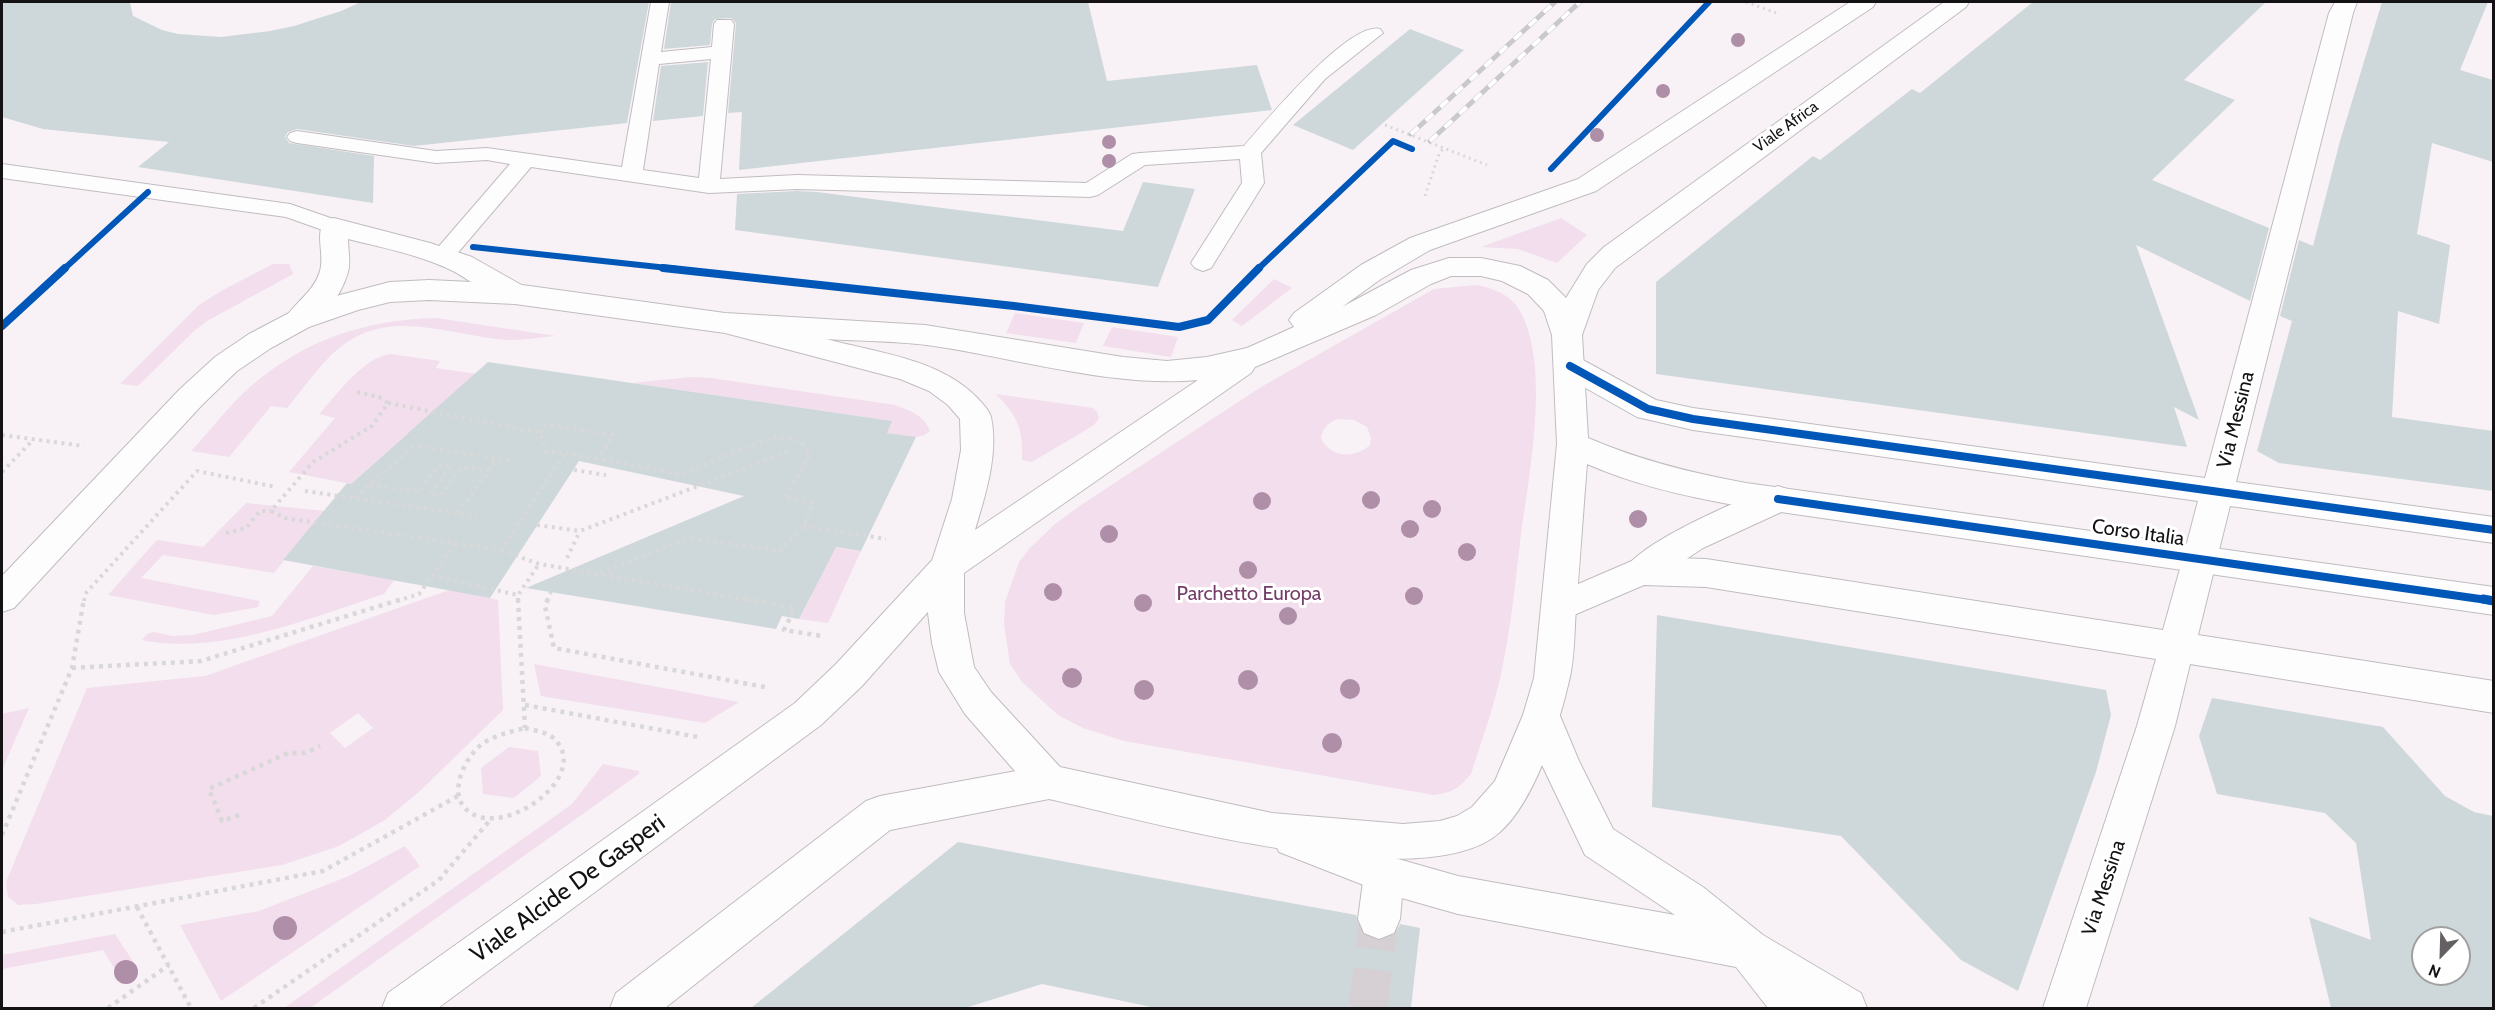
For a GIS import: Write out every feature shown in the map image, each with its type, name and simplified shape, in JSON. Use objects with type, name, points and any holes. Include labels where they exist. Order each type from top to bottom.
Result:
[{"type":"main road","points":[[947,567],[1255,356],[1371,272],[1420,244],[1535,205],[1587,184],[1865,2]]},
{"type":"main road","name":"Viale Africa","points":[[1567,334],[1586,284],[1614,253],[1958,2]]},
{"type":"main road","name":"Via Messina","points":[[2065,1008],[2156,726],[2178,648],[2341,13],[2346,2]]},
{"type":"main road","points":[[299,320],[324,294],[335,270],[334,227],[462,264],[515,294]]},
{"type":"main road","points":[[2,597],[226,364],[260,341],[299,320],[350,302],[390,292],[429,290],[515,294],[725,323],[925,335],[1123,368],[1167,372],[1207,368],[1255,356],[1366,309],[1421,277],[1449,267],[1480,267],[1510,273],[1538,287],[1557,307],[1567,334],[1573,444],[1552,678],[1542,715],[1510,792],[1486,820],[1466,832],[1440,839],[1403,842],[1272,831],[1049,782],[880,814],[631,1008]]},
{"type":"main road","points":[[725,323],[909,371],[940,383],[959,397],[975,416],[977,450],[968,499],[947,567],[946,613],[957,672],[978,704],[1049,782]]},
{"type":"main road","points":[[1570,366],[1648,409],[1693,418],[2493,530]]},
{"type":"main road","name":"Corso Italia","points":[[1573,444],[1620,465],[1700,487],[2493,601]]},
{"type":"main road","points":[[1560,607],[1641,571],[1691,539],[1778,499]]},
{"type":"main road","name":"Viale Alcide De Gasperi","points":[[403,1008],[808,714],[849,675],[947,567]]},
{"type":"main road","points":[[1641,571],[1706,573],[2493,697]]},
{"type":"main road","points":[[1542,715],[1560,765],[1599,842],[1689,901],[1748,949],[1846,1008]]},
{"type":"main road","points":[[1272,831],[1384,874],[1458,895],[1748,949],[1795,1008]]},
{"type":"main road","points":[[1379,919],[1384,874]]},
{"type":"lane","points":[[631,175],[660,2]]},
{"type":"lane","points":[[709,186],[724,24]]},
{"type":"lane","points":[[297,137],[436,157],[487,154],[709,186],[797,182],[1090,190],[1140,159],[1250,152],[1318,75],[1373,33]]},
{"type":"lane","points":[[650,59],[721,52]]},
{"type":"lane","points":[[1203,263],[1252,183],[1250,152]]},
{"type":"lane","points":[[442,257],[525,160]]},
{"type":"lane","points":[[2,171],[290,211],[334,227]]},
{"type":"path","points":[[1746,2],[1782,15]]},
{"type":"path","points":[[1385,124],[1487,165]]},
{"type":"path","points":[[1425,196],[1439,154],[1443,149]]},
{"type":"path","points":[[357,392],[380,397],[388,403],[540,433]]},
{"type":"path","points":[[271,511],[313,462],[372,426],[388,403]]},
{"type":"path","points":[[540,433],[546,424],[613,435],[598,459]]},
{"type":"path","points":[[540,433],[546,451],[680,474],[777,436],[801,441],[810,454],[785,498],[813,502],[804,526],[780,551],[688,538],[599,573]]},
{"type":"path","points":[[2,435],[84,446]]},
{"type":"path","points":[[2,472],[34,439]]},
{"type":"path","points":[[355,498],[414,446],[515,461]]},
{"type":"path","points":[[537,525],[580,531],[790,451]]},
{"type":"path","points":[[501,550],[565,453]]},
{"type":"path","points":[[457,514],[497,459]]},
{"type":"path","points":[[370,485],[419,492],[440,464],[451,465],[430,494],[441,495],[460,466],[488,470]]},
{"type":"path","points":[[574,470],[606,475]]},
{"type":"path","points":[[2,835],[72,668],[85,594],[197,471],[276,487]]},
{"type":"path","points":[[305,491],[477,516]]},
{"type":"path","points":[[226,533],[246,528],[260,511],[271,511],[285,518],[501,550],[539,564],[795,608],[784,630],[827,637]]},
{"type":"path","points":[[804,526],[886,539]]},
{"type":"path","points":[[567,558],[580,531]]},
{"type":"path","points":[[72,668],[201,661],[282,638],[419,594],[455,544]]},
{"type":"path","points":[[525,728],[518,595],[539,564]]},
{"type":"path","points":[[432,576],[518,595]]},
{"type":"path","points":[[551,592],[545,606],[554,648],[767,688]]},
{"type":"path","points":[[525,705],[704,738]]},
{"type":"path","points":[[525,728],[542,730],[555,736],[562,746],[564,760],[561,774],[554,788],[541,800],[509,817],[492,819],[477,816],[466,808],[458,796],[460,774],[474,752],[489,740],[507,732],[525,728]]},
{"type":"path","points":[[239,815],[222,821],[208,789],[288,753],[305,753],[320,746]]},
{"type":"path","points":[[2,932],[323,871],[458,796]]},
{"type":"path","points":[[254,1008],[439,880],[492,819]]},
{"type":"path","points":[[137,907],[191,1008]]},
{"type":"path","points":[[108,1008],[169,965]]},
{"type":"green space","points":[[1561,218],[1587,235],[1557,263],[1518,249],[1481,247]]},
{"type":"green space","points":[[273,264],[289,264],[293,274],[207,321],[138,386],[120,384],[199,305]]},
{"type":"green space","points":[[1274,279],[1292,288],[1242,326],[1232,320]]},
{"type":"green space","name":"Parchetto Europa","points":[[1476,285],[1490,288],[1508,297],[1521,313],[1530,337],[1535,364],[1535,426],[1532,458],[1508,638],[1488,722],[1471,774],[1463,783],[1451,791],[1434,795],[1124,741],[1083,728],[1058,715],[1022,682],[1010,664],[1004,624],[1005,602],[1019,562],[1055,524],[1261,387],[1434,289]],"holes":[[[1338,419],[1354,420],[1367,427],[1371,438],[1370,445],[1364,450],[1350,454],[1337,453],[1325,445],[1321,438],[1329,424]]]},
{"type":"green space","points":[[1015,313],[1084,323],[1076,343],[1006,333]]},
{"type":"green space","points":[[436,318],[556,336],[510,340],[421,327],[400,326],[379,329],[358,336],[331,355],[287,408],[271,406],[229,457],[191,451],[251,386],[293,356],[315,344],[361,328]]},
{"type":"green space","points":[[1112,327],[1178,337],[1171,357],[1103,346]]},
{"type":"green space","points":[[390,354],[440,361],[436,368],[886,433],[408,433],[351,484],[289,472],[335,418],[319,414],[360,370],[379,357]]},
{"type":"green space","points":[[692,377],[711,378],[895,405],[920,417],[930,431],[915,437],[886,433],[892,421],[632,383]]},
{"type":"green space","points":[[996,394],[1093,408],[1099,418],[1094,425],[1032,462],[1022,460],[1018,424]]},
{"type":"green space","points":[[246,503],[355,514],[293,549],[274,573],[163,555],[141,578],[260,601],[258,607],[214,615],[108,595],[157,540],[203,547]]},
{"type":"green space","points":[[817,545],[861,551],[828,623],[799,619],[810,598]]},
{"type":"green space","points":[[313,566],[394,580],[384,594],[264,632],[202,643],[172,644],[142,640],[147,634],[154,632],[172,636],[193,635],[272,616]]},
{"type":"green space","points":[[452,589],[498,600],[503,710],[420,791],[385,820],[339,846],[282,865],[36,904],[18,905],[8,897],[6,882],[87,688],[205,676]],"holes":[[[358,713],[373,728],[345,748],[330,733]]]},
{"type":"green space","points":[[534,664],[739,702],[705,723],[541,696]]},
{"type":"green space","points":[[29,708],[2,770],[2,714]]},
{"type":"green space","points":[[509,747],[538,751],[541,776],[514,798],[483,794],[481,768]]},
{"type":"green space","points":[[603,764],[639,771],[639,774],[310,1008],[284,1008],[572,804]]},
{"type":"green space","points":[[405,846],[420,866],[221,1001],[180,925],[259,911],[349,876]]},
{"type":"green space","points":[[115,934],[138,969],[122,981],[103,950],[2,969],[2,955]]},
{"type":"building","points":[[2,2],[130,2],[133,16],[162,30],[178,34],[221,37],[294,26],[361,2],[649,2],[627,123],[414,146],[297,129],[288,132],[285,137],[289,143],[374,156],[373,203],[138,167],[169,142],[43,129],[2,117]]},
{"type":"building","points":[[671,2],[1088,2],[1107,81],[1257,65],[1272,110],[739,170],[742,112],[728,113],[736,23],[731,18],[715,19],[712,24],[710,45],[664,49]]},
{"type":"building","points":[[2033,2],[2266,2],[2184,80],[2235,100],[2152,180],[2269,228],[2250,301],[2136,245],[2199,420],[2174,407],[2187,447],[1656,374],[1656,282],[1813,156],[1820,160],[1912,89],[1920,93]]},
{"type":"building","points":[[2382,2],[2488,2],[2460,70],[2493,80],[2493,162],[2432,143],[2417,234],[2450,245],[2439,324],[2398,311],[2392,417],[2493,431],[2493,491],[2279,463],[2257,451],[2292,321],[2280,316],[2299,240],[2313,246],[2340,141]]},
{"type":"building","points":[[1410,29],[1464,50],[1353,150],[1293,125]]},
{"type":"building","points":[[708,62],[703,116],[653,121],[661,66]]},
{"type":"building","points":[[1143,182],[1195,189],[1158,287],[735,230],[737,194],[797,191],[1123,231]]},
{"type":"building","points":[[488,362],[892,421],[887,433],[916,437],[861,551],[836,547],[799,619],[782,616],[776,629],[526,588],[744,496],[579,461],[490,598],[283,560],[347,483],[351,484]]},
{"type":"building","points":[[1657,615],[2106,690],[2111,715],[2096,772],[2018,991],[1961,960],[1841,836],[1652,807]]},
{"type":"building","points":[[2212,698],[2383,727],[2445,796],[2474,812],[2493,816],[2493,1008],[2331,1008],[2309,917],[2371,940],[2356,843],[2325,813],[2217,794],[2199,736]]},
{"type":"building","points":[[958,842],[1356,915],[1362,934],[1378,941],[1395,935],[1400,924],[1420,928],[1411,1008],[1156,1008],[1042,984],[965,1008],[751,1008]]},
{"type":"tunnel","points":[[1368,1008],[1379,919]]},
{"type":"railway","points":[[1411,134],[1555,2]]},
{"type":"railway","points":[[1430,141],[1580,2]]},
{"type":"cycle path","points":[[1551,169],[1709,2]]},
{"type":"cycle path","points":[[473,247],[1014,306],[1179,327],[1208,320],[1256,271],[1393,141],[1412,149]]},
{"type":"cycle path","points":[[2,326],[148,192]]},
{"type":"cycle path","points":[[1570,366],[1648,409],[1693,419],[2494,530]]},
{"type":"cycle path","points":[[1778,499],[2494,601]]}]
